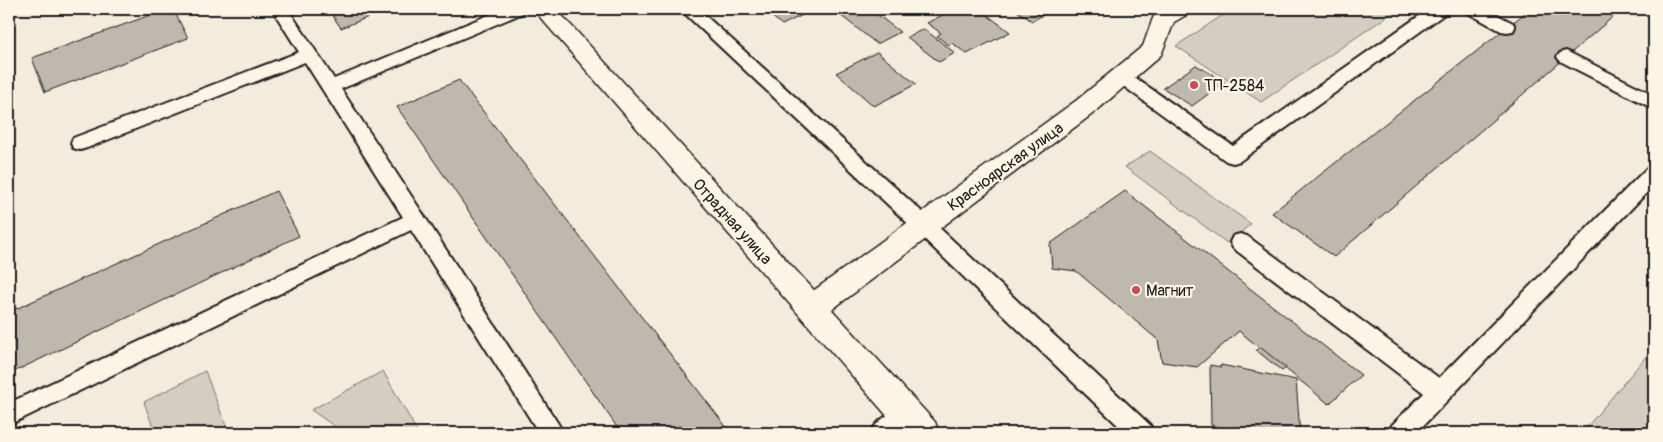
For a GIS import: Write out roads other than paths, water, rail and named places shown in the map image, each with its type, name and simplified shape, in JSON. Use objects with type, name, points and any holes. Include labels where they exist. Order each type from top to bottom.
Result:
[{"type":"street","name":"Отрадная улица","points":[[544,9],[915,425]]},
{"type":"street","name":"Красноярская улица","points":[[812,308],[1086,106],[1153,50],[1165,12]]},
{"type":"lane","points":[[280,9],[416,218],[552,433]]},
{"type":"lane","points":[[330,87],[517,9]]},
{"type":"lane","points":[[688,9],[924,226],[1142,433]]},
{"type":"lane","points":[[1121,76],[1233,156],[1440,9]]},
{"type":"lane","points":[[1474,9],[1507,26]]},
{"type":"lane","points":[[80,143],[309,54]]},
{"type":"lane","points":[[1566,57],[1654,103]]},
{"type":"lane","points":[[1400,433],[1654,173]]},
{"type":"lane","points":[[9,414],[416,218]]},
{"type":"lane","points":[[1240,242],[1440,392]]},
{"type":"lane","points":[[883,433],[915,425]]},
{"type":"place","name":"ТП-2584","points":[[1194,85]]},
{"type":"place","name":"Магнит","points":[[1136,290]]}]
